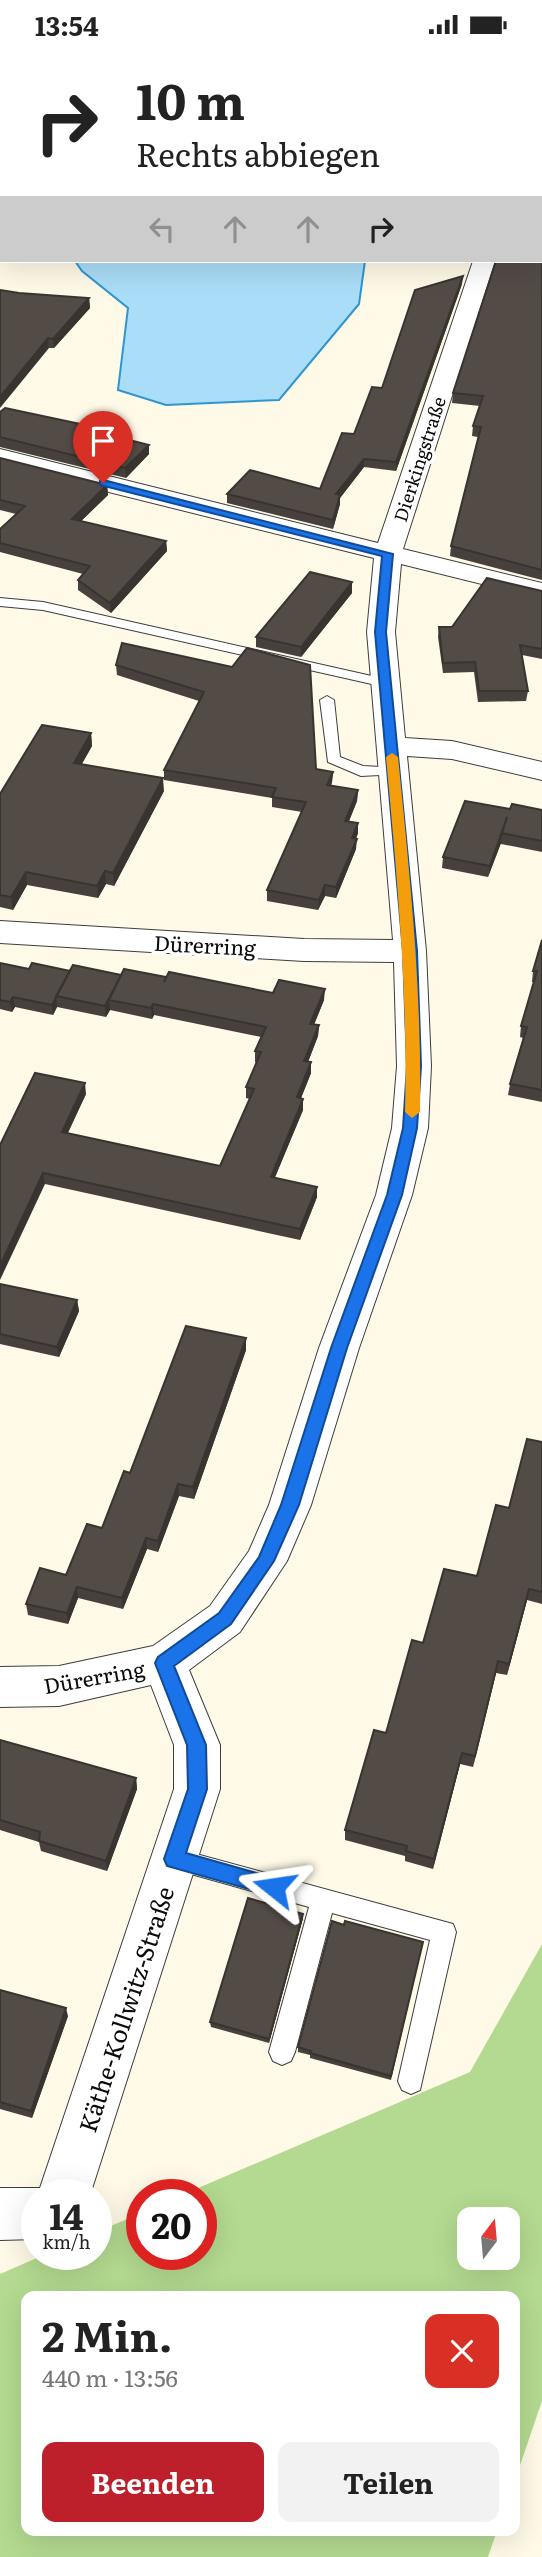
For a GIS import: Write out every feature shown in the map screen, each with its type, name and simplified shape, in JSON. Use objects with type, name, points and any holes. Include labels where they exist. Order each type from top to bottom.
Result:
[{"type":"street","name":"Dierkingstraße","points":[[392,759],[380,632],[388,554],[483,263]]},
{"type":"street","points":[[0,457],[542,591]]},
{"type":"street","points":[[392,759],[452,750],[542,771]]},
{"type":"street","name":"Dürerring","points":[[0,1687],[59,1686],[164,1663],[225,1619],[265,1561],[290,1505],[339,1348],[394,1195],[410,1128],[414,1066],[410,951],[392,759]]},
{"type":"street","name":"Dürerring","points":[[0,932],[304,950],[410,951]]},
{"type":"street","name":"Käthe-Kollwitz-Straße","points":[[69,2179],[197,1789],[197,1745],[164,1663]]},
{"type":"street","points":[[0,2214],[21,2213]]},
{"type":"lane","points":[[0,602],[43,606],[385,683]]},
{"type":"lane","points":[[327,700],[333,759],[361,771],[392,759]]},
{"type":"lane","points":[[174,1859],[444,1933],[411,2081]]},
{"type":"lane","points":[[282,2052],[323,1900]]},
{"type":"green space","points":[[542,1944],[542,2401],[520,2465],[520,2291],[21,2291],[21,2536],[495,2536],[488,2557],[0,2557],[0,2274],[21,2265],[21,2270],[112,2270],[112,2225],[126,2220],[126,2270],[217,2270],[217,2180],[470,2072]]},
{"type":"water","points":[[76,263],[365,263],[359,304],[279,400],[166,405],[118,390],[128,308],[82,271]]},
{"type":"building","points":[[495,263],[542,263],[542,570],[451,546],[481,427],[473,426],[483,396],[453,393]]},
{"type":"building","points":[[463,276],[396,462],[364,459],[336,494],[340,495],[333,520],[227,494],[250,470],[320,489],[342,433],[354,434],[372,387],[382,388],[415,290]]},
{"type":"building","points":[[0,290],[89,298],[53,339],[48,338],[0,397]]},
{"type":"building","points":[[5,408],[80,424],[78,427],[149,445],[125,468],[0,437],[0,412]]},
{"type":"building","points":[[0,458],[107,485],[72,519],[166,541],[110,603],[78,580],[90,566],[0,543],[0,529],[25,506],[0,500]]},
{"type":"building","points":[[310,572],[352,582],[301,647],[256,637]]},
{"type":"building","points":[[487,578],[542,591],[542,649],[520,645],[528,691],[479,691],[475,662],[443,663],[439,627],[452,627]]},
{"type":"building","points":[[122,643],[232,667],[247,648],[310,665],[316,769],[333,772],[327,785],[358,790],[345,821],[358,823],[352,838],[357,839],[336,887],[325,885],[319,900],[267,890],[306,802],[272,797],[276,788],[164,770],[204,692],[116,665]]},
{"type":"building","points":[[42,725],[91,733],[74,763],[163,778],[113,873],[105,871],[97,886],[26,872],[11,897],[0,895],[0,794]]},
{"type":"building","points":[[465,801],[510,809],[512,804],[542,810],[542,841],[502,833],[507,817],[490,866],[443,857]]},
{"type":"building","points":[[542,940],[542,1090],[510,1084],[527,1027],[521,1026],[537,971],[533,971]]},
{"type":"building","points":[[0,963],[29,969],[32,963],[70,971],[52,1005],[13,997],[10,1002],[0,1000]]},
{"type":"building","points":[[73,965],[121,975],[105,1006],[56,996]]},
{"type":"building","points":[[124,969],[166,977],[164,982],[169,972],[273,993],[279,980],[325,989],[310,1024],[319,1025],[304,1061],[311,1062],[297,1097],[303,1099],[271,1177],[317,1187],[300,1229],[43,1173],[0,1266],[0,1145],[35,1073],[85,1083],[62,1132],[220,1166],[254,1089],[246,1087],[261,1052],[255,1051],[266,1027],[153,1004],[151,1008],[109,1000]]},
{"type":"building","points":[[0,1284],[77,1300],[57,1347],[0,1334]]},
{"type":"building","points":[[186,1326],[246,1338],[193,1487],[178,1484],[158,1541],[146,1538],[122,1598],[77,1587],[67,1613],[26,1604],[40,1568],[66,1575],[87,1524],[102,1528],[124,1471],[130,1473]]},
{"type":"building","points":[[527,1439],[542,1442],[542,1592],[529,1589],[509,1664],[498,1661],[475,1756],[462,1753],[434,1859],[406,1851],[407,1846],[345,1830],[374,1730],[386,1733],[412,1640],[423,1643],[444,1569],[477,1576],[496,1505],[509,1508]]},
{"type":"building","points":[[0,1740],[136,1778],[106,1861],[39,1841],[40,1832],[0,1820]]},
{"type":"building","points":[[248,1898],[303,1914],[269,2039],[210,2022]]},
{"type":"building","points":[[332,1921],[344,1925],[345,1921],[423,1942],[391,2076],[310,2053],[311,2051],[298,2047]]},
{"type":"building","points":[[0,1990],[66,2008],[31,2111],[0,2102]]},
{"type":"slow traffic","points":[[392,757],[410,951],[414,1029],[412,1112]]},
{"type":"route","points":[[103,483],[388,554],[380,632],[410,951],[414,1100],[410,1128],[394,1195],[339,1348],[290,1505],[265,1561],[225,1619],[164,1663],[197,1745],[197,1789],[174,1859],[274,1887]]}]
